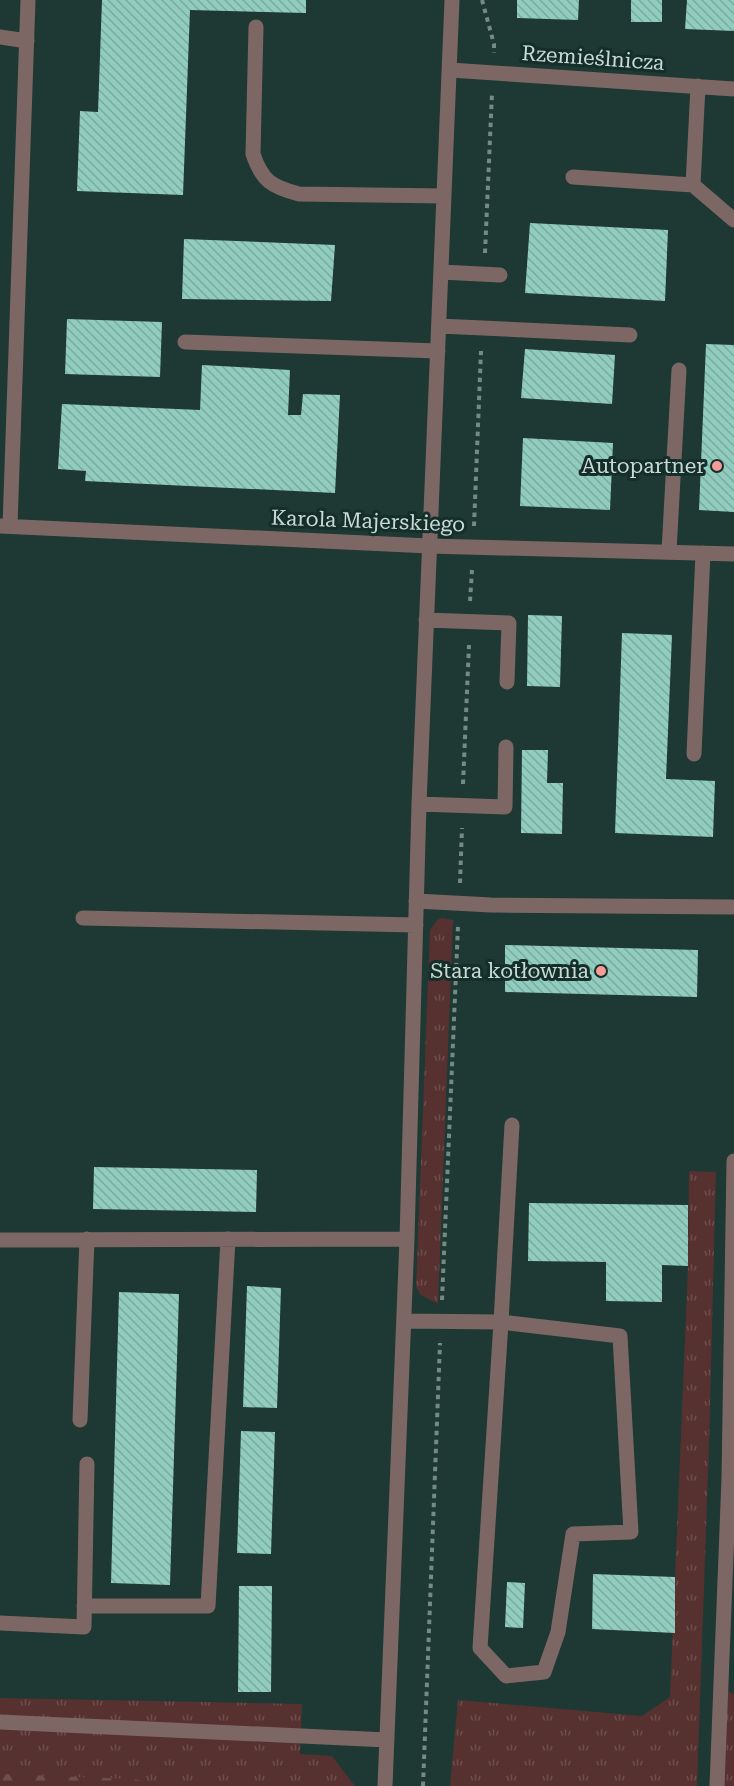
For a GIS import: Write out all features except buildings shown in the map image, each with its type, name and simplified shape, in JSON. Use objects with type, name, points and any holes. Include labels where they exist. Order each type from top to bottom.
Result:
[{"type":"street","points":[[5,526],[28,0]]},
{"type":"street","points":[[385,1786],[407,1239],[419,804],[452,0]]},
{"type":"street","points":[[256,27],[253,154],[267,182],[280,189],[299,194],[444,196]]},
{"type":"street","points":[[0,37],[27,41]]},
{"type":"street","name":"Rzemieślnicza","points":[[450,70],[734,88]]},
{"type":"street","points":[[693,185],[698,86]]},
{"type":"street","points":[[573,177],[693,185],[734,220]]},
{"type":"street","points":[[441,272],[500,274]]},
{"type":"street","points":[[439,326],[630,335]]},
{"type":"street","points":[[185,342],[438,351]]},
{"type":"street","points":[[669,551],[680,370]]},
{"type":"street","name":"Karola Majerskiego","points":[[5,526],[429,546],[734,554]]},
{"type":"street","points":[[694,754],[703,553]]},
{"type":"street","points":[[426,620],[509,623],[507,682]]},
{"type":"street","points":[[419,804],[505,807],[506,747]]},
{"type":"street","points":[[416,901],[491,905],[732,907]]},
{"type":"street","points":[[83,918],[416,925]]},
{"type":"street","points":[[404,1321],[501,1322],[620,1336],[631,1533],[573,1534],[558,1632],[544,1672],[506,1676],[480,1648],[501,1322],[512,1125]]},
{"type":"street","points":[[717,1786],[732,1478],[734,1161]]},
{"type":"street","points":[[80,1420],[87,1239]]},
{"type":"street","points":[[84,1606],[208,1606],[228,1239]]},
{"type":"street","points":[[0,1240],[407,1239]]},
{"type":"street","points":[[0,1623],[84,1627],[87,1464]]},
{"type":"street","points":[[0,1722],[387,1740]]},
{"type":"green space","points":[[442,918],[453,920],[438,1304],[421,1295],[416,1287],[430,930],[437,920]]},
{"type":"green space","points":[[689,1171],[716,1172],[697,1786],[450,1786],[458,1700],[642,1716],[670,1697],[688,1266]]},
{"type":"green space","points":[[728,1691],[734,1694],[734,1786],[724,1786]]},
{"type":"green space","points":[[0,1698],[302,1704],[300,1754],[332,1756],[355,1786],[0,1786]]},
{"type":"green space","points":[[0,1774],[134,1779],[160,1786],[0,1786]]},
{"type":"place","name":"Autopartner","points":[[717,466]]},
{"type":"place","name":"Stara kotłownia","points":[[601,971]]}]
